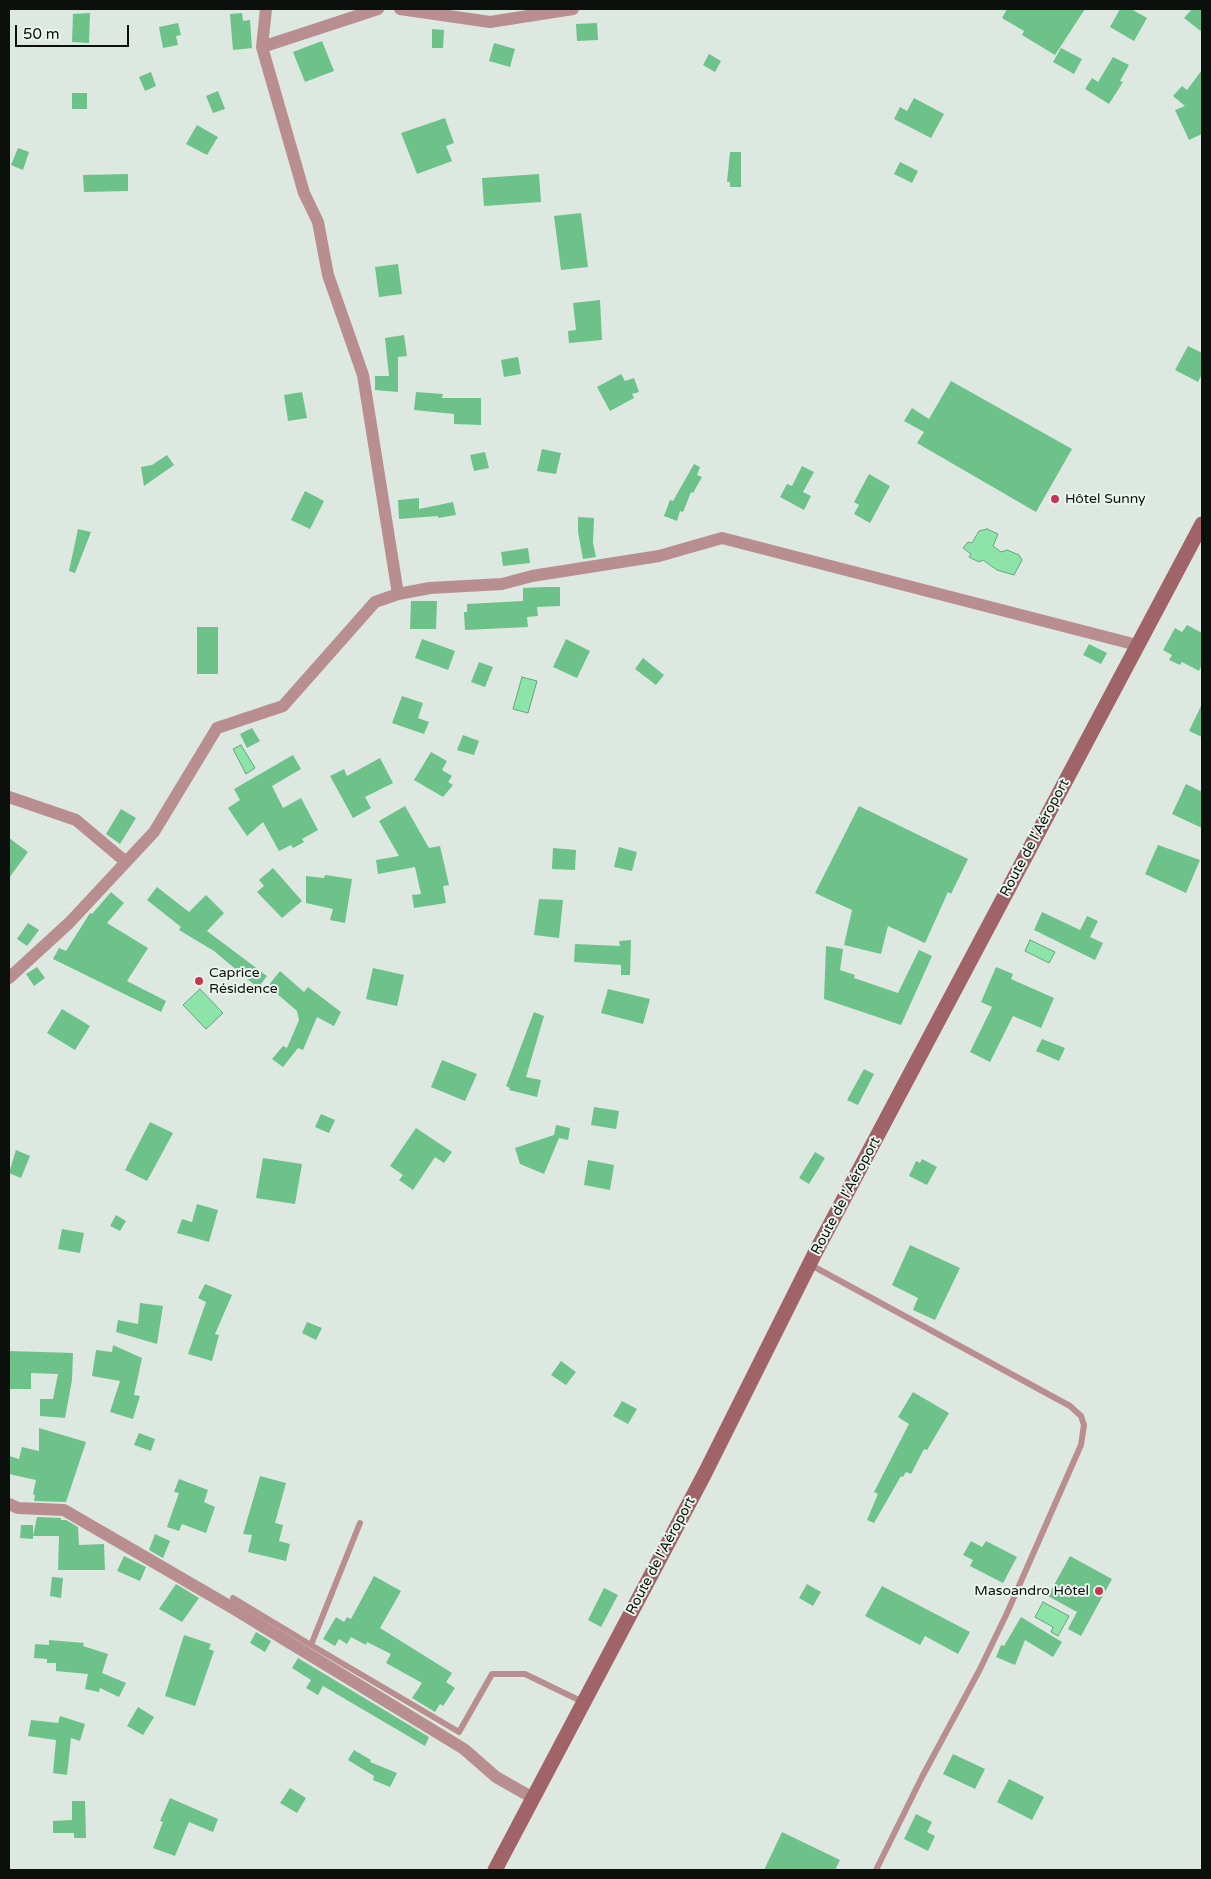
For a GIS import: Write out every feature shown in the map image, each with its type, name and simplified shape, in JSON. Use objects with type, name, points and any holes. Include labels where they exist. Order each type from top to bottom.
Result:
[{"type":"main road","name":"Route de l'Aéroport","points":[[495,1870],[704,1476],[809,1264],[1202,524]]},
{"type":"street","points":[[266,9],[262,47],[304,194],[318,222],[328,275],[363,376],[398,594]]},
{"type":"street","points":[[262,47],[378,9]]},
{"type":"street","points":[[400,9],[490,22],[573,9]]},
{"type":"street","points":[[9,978],[69,923],[154,832],[217,728],[283,706],[375,602],[398,594],[430,588],[502,584],[532,576],[659,556],[722,538],[1137,645]]},
{"type":"street","points":[[9,797],[76,820],[126,862]]},
{"type":"street","points":[[9,1504],[18,1508],[64,1510],[231,1608],[464,1749],[496,1777],[533,1798]]},
{"type":"lane","points":[[809,1264],[1070,1406],[1081,1416],[1084,1425],[1081,1445],[1007,1612],[979,1671],[922,1777],[876,1870]]},
{"type":"lane","points":[[311,1645],[360,1523]]},
{"type":"lane","points":[[233,1598],[459,1732],[492,1674],[525,1674],[583,1702]]},
{"type":"shaded area","points":[[987,529],[998,534],[993,546],[1001,552],[1007,550],[1019,555],[1022,560],[1014,575],[997,570],[983,560],[979,562],[969,557],[971,554],[963,548],[968,542],[972,543],[979,531]]},
{"type":"shaded area","points":[[522,677],[537,681],[528,713],[513,709]]},
{"type":"shaded area","points":[[241,745],[255,768],[246,774],[233,749]]},
{"type":"shaded area","points":[[1030,940],[1055,952],[1049,963],[1025,951]]},
{"type":"shaded area","points":[[200,989],[223,1013],[206,1029],[183,1005]]},
{"type":"shaded area","points":[[1043,1602],[1069,1616],[1058,1636],[1051,1632],[1053,1627],[1035,1617]]},
{"type":"building","points":[[1007,9],[1085,9],[1055,55],[1022,35],[1024,31],[1002,18]]},
{"type":"building","points":[[1120,9],[1131,9],[1147,18],[1134,41],[1110,27]]},
{"type":"building","points":[[1192,9],[1202,9],[1202,32],[1184,18]]},
{"type":"building","points":[[90,13],[89,43],[72,42],[73,14]]},
{"type":"building","points":[[242,13],[243,21],[250,20],[252,48],[233,50],[230,14]]},
{"type":"building","points":[[178,23],[181,35],[176,36],[178,45],[163,48],[159,27]]},
{"type":"building","points":[[597,23],[598,40],[577,41],[576,24]]},
{"type":"building","points":[[432,29],[444,30],[443,48],[432,48]]},
{"type":"building","points":[[322,41],[334,71],[305,82],[293,52]]},
{"type":"building","points":[[494,43],[515,49],[510,67],[489,61]]},
{"type":"building","points":[[1061,48],[1082,59],[1074,74],[1053,62]]},
{"type":"building","points":[[709,54],[721,61],[715,72],[703,65]]},
{"type":"building","points":[[1113,57],[1129,65],[1120,81],[1123,82],[1109,104],[1085,89],[1092,78],[1098,82]]},
{"type":"building","points":[[1202,70],[1202,134],[1189,140],[1175,110],[1185,106],[1173,96],[1182,86],[1187,90]]},
{"type":"building","points":[[151,72],[156,86],[145,91],[139,77]]},
{"type":"building","points":[[218,91],[225,109],[213,113],[206,96]]},
{"type":"building","points":[[72,93],[87,93],[87,109],[72,109]]},
{"type":"building","points":[[914,98],[944,114],[931,138],[894,119],[900,107],[907,111]]},
{"type":"building","points":[[445,118],[454,143],[446,146],[452,161],[417,174],[401,133]]},
{"type":"building","points":[[197,125],[218,137],[207,155],[186,144]]},
{"type":"building","points":[[18,148],[29,152],[23,170],[11,165]]},
{"type":"building","points":[[730,152],[741,152],[741,187],[730,187],[730,182],[727,182]]},
{"type":"building","points":[[900,162],[918,171],[912,183],[894,174]]},
{"type":"building","points":[[128,174],[128,191],[84,192],[83,175]]},
{"type":"building","points":[[539,174],[541,202],[484,206],[482,178]]},
{"type":"building","points":[[581,213],[588,267],[561,270],[554,216]]},
{"type":"building","points":[[398,264],[402,294],[379,297],[375,267]]},
{"type":"building","points":[[600,300],[602,340],[569,343],[568,331],[576,330],[573,303]]},
{"type":"building","points":[[404,335],[407,356],[398,357],[398,392],[375,390],[375,376],[389,376],[385,338]]},
{"type":"building","points":[[1188,346],[1202,353],[1202,374],[1198,382],[1175,370]]},
{"type":"building","points":[[518,357],[521,374],[504,377],[501,360]]},
{"type":"building","points":[[621,374],[625,381],[634,378],[639,392],[632,394],[634,398],[610,411],[597,387]]},
{"type":"building","points":[[951,381],[1072,449],[1036,512],[917,443],[924,432],[904,421],[912,408],[929,419]]},
{"type":"building","points":[[302,392],[307,418],[288,421],[284,395]]},
{"type":"building","points":[[416,392],[443,394],[442,398],[481,398],[481,425],[454,424],[454,414],[414,410]]},
{"type":"building","points":[[542,449],[561,453],[556,474],[537,471]]},
{"type":"building","points":[[485,452],[489,468],[474,471],[470,455]]},
{"type":"building","points":[[167,455],[174,465],[144,486],[141,467],[152,465]]},
{"type":"building","points":[[694,464],[700,467],[697,475],[702,477],[693,493],[691,492],[683,512],[680,511],[677,521],[664,516],[670,500],[673,501]]},
{"type":"building","points":[[802,466],[814,472],[803,492],[811,496],[804,510],[780,497],[787,484],[792,486]]},
{"type":"building","points":[[869,474],[890,486],[870,523],[854,514],[859,505],[854,502]]},
{"type":"building","points":[[305,491],[324,501],[310,529],[291,520]]},
{"type":"building","points":[[419,498],[419,509],[453,502],[456,515],[438,518],[438,516],[399,519],[398,500]]},
{"type":"building","points":[[578,517],[594,518],[593,543],[596,557],[583,559],[578,532]]},
{"type":"building","points":[[78,529],[91,532],[75,573],[69,571]]},
{"type":"building","points":[[528,548],[530,563],[503,566],[501,552]]},
{"type":"building","points":[[560,587],[560,606],[537,607],[538,616],[527,617],[528,627],[465,630],[464,612],[467,612],[467,604],[523,601],[523,588]]},
{"type":"building","points":[[411,601],[437,601],[436,629],[410,629]]},
{"type":"building","points":[[1187,625],[1202,633],[1202,664],[1199,671],[1182,662],[1180,665],[1169,660],[1172,655],[1163,650],[1175,628],[1182,632]]},
{"type":"building","points":[[197,627],[218,627],[218,674],[197,674]]},
{"type":"building","points":[[422,639],[455,651],[448,670],[415,658]]},
{"type":"building","points":[[566,639],[590,651],[577,678],[553,667]]},
{"type":"building","points":[[1089,644],[1107,653],[1101,664],[1083,655]]},
{"type":"building","points":[[643,658],[664,675],[656,685],[635,669]]},
{"type":"building","points":[[479,662],[493,667],[485,687],[471,682]]},
{"type":"building","points":[[402,696],[423,703],[418,718],[429,722],[424,734],[392,723]]},
{"type":"building","points":[[1202,704],[1202,737],[1189,731]]},
{"type":"building","points":[[252,728],[260,741],[247,748],[240,734]]},
{"type":"building","points":[[463,735],[479,741],[474,755],[457,750]]},
{"type":"building","points":[[431,752],[447,761],[442,770],[452,776],[448,782],[453,785],[443,797],[414,780]]},
{"type":"building","points":[[293,755],[301,769],[272,786],[283,808],[301,798],[318,830],[302,839],[304,842],[293,848],[291,845],[279,851],[263,822],[247,836],[228,808],[240,800],[234,789]]},
{"type":"building","points":[[380,758],[393,783],[365,797],[371,808],[353,818],[330,776],[344,769],[347,776]]},
{"type":"building","points":[[1186,784],[1202,792],[1202,828],[1172,814]]},
{"type":"building","points":[[405,806],[429,848],[440,846],[449,885],[443,886],[446,903],[414,908],[412,895],[421,894],[415,867],[378,874],[376,860],[399,856],[379,821]]},
{"type":"building","points":[[859,806],[968,859],[951,894],[948,892],[925,943],[888,926],[881,954],[844,945],[852,910],[815,893]]},
{"type":"building","points":[[121,809],[136,818],[120,844],[106,834]]},
{"type":"building","points":[[9,838],[28,852],[9,878]]},
{"type":"building","points":[[1158,845],[1200,860],[1186,893],[1145,874]]},
{"type":"building","points":[[619,847],[637,852],[632,871],[614,867]]},
{"type":"building","points":[[553,848],[576,850],[575,870],[552,869]]},
{"type":"building","points":[[273,868],[302,901],[282,918],[257,892],[264,886],[259,880]]},
{"type":"building","points":[[325,875],[352,879],[345,923],[330,920],[333,909],[306,903],[306,876],[324,878]]},
{"type":"building","points":[[157,887],[189,912],[206,895],[224,913],[207,931],[267,976],[258,988],[214,951],[179,930],[181,927],[147,900]]},
{"type":"building","points":[[111,892],[124,903],[107,923],[148,948],[127,981],[166,1001],[161,1012],[53,959],[59,948],[66,951],[90,913],[92,914]]},
{"type":"building","points":[[539,899],[563,900],[559,938],[534,935]]},
{"type":"building","points":[[1042,912],[1080,930],[1087,916],[1098,921],[1090,937],[1103,943],[1095,960],[1034,930]]},
{"type":"building","points":[[28,923],[39,930],[27,946],[17,939]]},
{"type":"building","points":[[631,940],[630,975],[621,975],[621,965],[574,962],[575,944],[620,946],[619,941]]},
{"type":"building","points":[[826,946],[843,949],[840,970],[855,975],[854,978],[898,993],[919,950],[932,956],[901,1025],[824,999]]},
{"type":"building","points":[[37,967],[45,978],[34,986],[26,974]]},
{"type":"building","points":[[996,967],[1013,974],[1011,979],[1054,998],[1041,1028],[1013,1016],[990,1062],[970,1052],[992,1007],[981,1002]]},
{"type":"building","points":[[373,968],[404,975],[397,1006],[366,999]]},
{"type":"building","points":[[280,971],[304,992],[308,987],[341,1012],[334,1026],[317,1017],[303,1050],[298,1048],[283,1067],[272,1059],[283,1046],[287,1048],[299,1020],[297,1011],[268,986]]},
{"type":"building","points":[[608,989],[650,999],[643,1024],[601,1013]]},
{"type":"building","points":[[62,1009],[90,1026],[75,1050],[47,1033]]},
{"type":"building","points":[[534,1012],[544,1016],[526,1077],[541,1080],[537,1097],[509,1090],[510,1088],[506,1086]]},
{"type":"building","points":[[1042,1039],[1065,1048],[1059,1061],[1036,1051]]},
{"type":"building","points":[[442,1060],[477,1074],[465,1101],[431,1087]]},
{"type":"building","points":[[864,1069],[874,1074],[858,1105],[847,1100]]},
{"type":"building","points":[[594,1107],[619,1111],[616,1129],[591,1125]]},
{"type":"building","points":[[321,1114],[335,1120],[329,1133],[315,1127]]},
{"type":"building","points":[[150,1122],[173,1133],[147,1181],[125,1170]]},
{"type":"building","points":[[556,1125],[570,1128],[568,1140],[559,1138],[544,1174],[520,1164],[515,1148],[554,1135]]},
{"type":"building","points":[[416,1128],[452,1152],[444,1163],[435,1157],[413,1190],[399,1180],[403,1175],[390,1166]]},
{"type":"building","points":[[16,1150],[30,1156],[21,1178],[9,1173]]},
{"type":"building","points":[[815,1152],[825,1158],[809,1184],[799,1178]]},
{"type":"building","points":[[263,1158],[302,1164],[295,1204],[256,1198]]},
{"type":"building","points":[[922,1159],[937,1167],[927,1185],[909,1176],[916,1161],[920,1163]]},
{"type":"building","points":[[588,1160],[614,1165],[610,1190],[584,1185]]},
{"type":"building","points":[[197,1204],[218,1210],[209,1242],[177,1233],[182,1219],[192,1222]]},
{"type":"building","points":[[116,1215],[126,1221],[120,1231],[110,1226]]},
{"type":"building","points":[[62,1229],[84,1233],[80,1253],[58,1249]]},
{"type":"building","points":[[910,1245],[960,1268],[935,1320],[913,1310],[918,1298],[892,1285]]},
{"type":"building","points":[[205,1284],[232,1295],[215,1334],[219,1335],[212,1361],[188,1354],[206,1302],[198,1298]]},
{"type":"building","points":[[140,1303],[163,1306],[157,1344],[116,1332],[118,1320],[138,1324]]},
{"type":"building","points":[[307,1322],[322,1328],[316,1340],[302,1333]]},
{"type":"building","points":[[113,1345],[142,1358],[134,1395],[140,1396],[133,1419],[110,1412],[120,1381],[92,1376],[96,1350],[112,1352]]},
{"type":"building","points":[[9,1351],[73,1353],[72,1380],[65,1418],[40,1416],[40,1399],[53,1399],[58,1374],[31,1373],[31,1389],[9,1389]]},
{"type":"building","points":[[561,1361],[576,1372],[566,1385],[551,1375]]},
{"type":"building","points":[[913,1392],[949,1413],[927,1450],[924,1449],[911,1474],[906,1472],[903,1477],[901,1476],[874,1523],[867,1520],[878,1494],[874,1492],[909,1424],[898,1417]]},
{"type":"building","points":[[622,1401],[637,1409],[628,1424],[613,1416]]},
{"type":"building","points":[[39,1428],[86,1442],[66,1502],[34,1501],[35,1495],[33,1494],[36,1480],[9,1474],[9,1456],[19,1459],[22,1447],[39,1451]]},
{"type":"building","points":[[139,1433],[155,1439],[151,1451],[134,1445]]},
{"type":"building","points":[[260,1476],[286,1483],[275,1523],[283,1525],[279,1541],[290,1544],[286,1561],[248,1552],[252,1535],[243,1534]]},
{"type":"building","points":[[179,1479],[208,1490],[204,1502],[215,1507],[206,1533],[182,1524],[179,1531],[167,1527],[179,1493],[174,1492]]},
{"type":"building","points":[[37,1517],[61,1518],[61,1520],[66,1520],[78,1527],[79,1545],[104,1544],[105,1570],[58,1570],[59,1536],[33,1536]]},
{"type":"building","points":[[21,1525],[33,1525],[33,1539],[20,1538]]},
{"type":"building","points":[[155,1534],[170,1541],[163,1558],[149,1550]]},
{"type":"building","points":[[971,1541],[982,1547],[986,1541],[1017,1557],[1003,1583],[970,1566],[973,1560],[963,1555]]},
{"type":"building","points":[[124,1556],[146,1567],[140,1581],[117,1571]]},
{"type":"building","points":[[1070,1556],[1112,1579],[1081,1636],[1068,1629],[1077,1612],[1048,1596]]},
{"type":"building","points":[[374,1576],[401,1591],[380,1628],[452,1673],[446,1682],[455,1688],[443,1706],[440,1704],[435,1712],[412,1698],[422,1683],[386,1663],[391,1654],[367,1642],[366,1645],[351,1637],[347,1644],[339,1639],[335,1646],[323,1639],[336,1617],[344,1622],[347,1617],[351,1619]]},
{"type":"building","points":[[52,1577],[63,1578],[61,1598],[50,1596]]},
{"type":"building","points":[[176,1584],[199,1598],[182,1622],[159,1609]]},
{"type":"building","points":[[807,1584],[821,1592],[813,1606],[799,1598]]},
{"type":"building","points":[[882,1586],[970,1632],[958,1654],[925,1636],[920,1645],[865,1616]]},
{"type":"building","points":[[604,1588],[618,1595],[601,1627],[588,1620]]},
{"type":"building","points":[[1021,1617],[1062,1642],[1053,1657],[1025,1640],[1015,1665],[996,1657],[1001,1645],[1004,1646]]},
{"type":"building","points":[[256,1632],[271,1641],[265,1652],[250,1643]]},
{"type":"building","points":[[184,1635],[211,1644],[209,1649],[214,1651],[195,1706],[165,1696]]},
{"type":"building","points":[[49,1640],[84,1643],[83,1646],[108,1654],[102,1673],[126,1683],[119,1697],[100,1688],[99,1692],[85,1689],[88,1674],[56,1671],[56,1663],[47,1663],[47,1659],[34,1658],[35,1644],[49,1645]]},
{"type":"building","points":[[298,1658],[429,1737],[425,1746],[323,1686],[318,1695],[306,1688],[311,1680],[292,1668]]},
{"type":"building","points":[[138,1707],[154,1717],[143,1735],[127,1726]]},
{"type":"building","points":[[60,1716],[85,1724],[80,1741],[71,1738],[67,1775],[53,1773],[56,1740],[28,1736],[31,1720],[58,1723]]},
{"type":"building","points":[[354,1750],[371,1760],[370,1762],[397,1773],[390,1787],[373,1780],[374,1776],[348,1760]]},
{"type":"building","points":[[953,1754],[985,1769],[975,1789],[943,1774]]},
{"type":"building","points":[[1009,1779],[1044,1797],[1032,1820],[997,1802]]},
{"type":"building","points":[[290,1788],[306,1798],[297,1813],[280,1803]]},
{"type":"building","points":[[170,1798],[218,1819],[213,1832],[189,1822],[175,1856],[153,1848],[163,1822],[160,1821]]},
{"type":"building","points":[[72,1801],[85,1801],[86,1838],[74,1838],[74,1833],[53,1833],[53,1821],[72,1820]]},
{"type":"building","points":[[916,1814],[932,1822],[927,1832],[935,1836],[928,1851],[904,1839]]},
{"type":"building","points":[[782,1832],[840,1860],[835,1870],[764,1870]]},
{"type":"place","name":"Hôtel Sunny","points":[[1055,499]]},
{"type":"place","name":"Caprice Résidence","points":[[199,981]]},
{"type":"place","name":"Masoandro Hôtel","points":[[1099,1591]]}]
